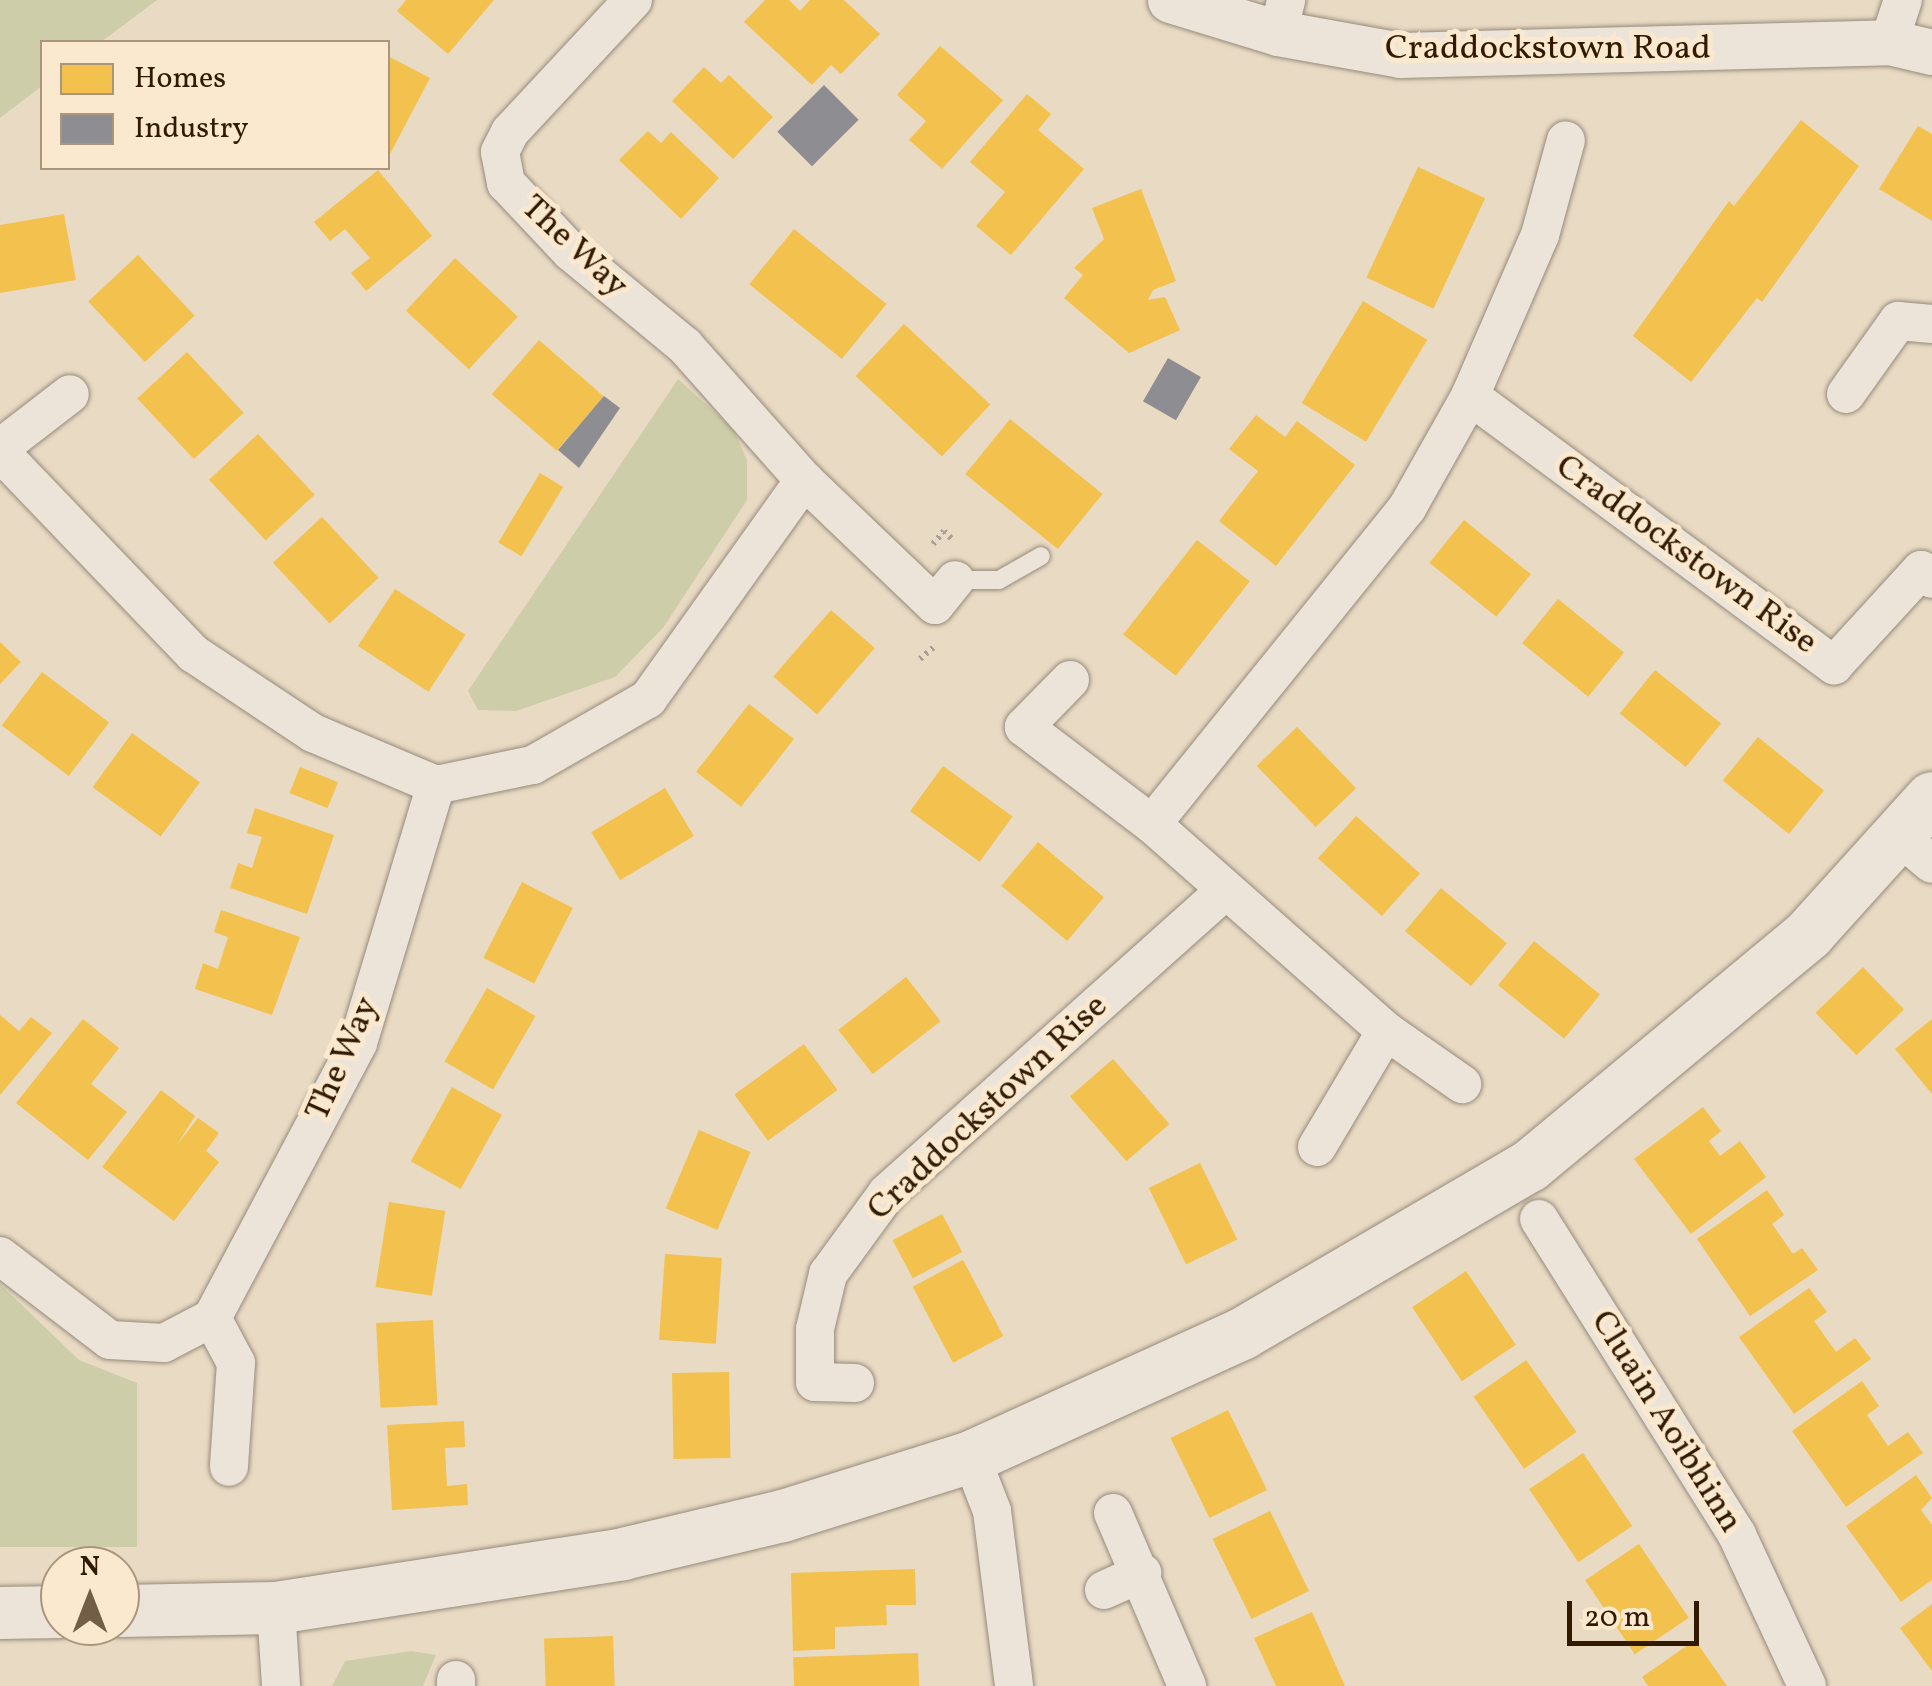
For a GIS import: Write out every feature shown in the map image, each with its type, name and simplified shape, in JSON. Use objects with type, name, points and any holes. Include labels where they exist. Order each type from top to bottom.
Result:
[{"type":"main road","points":[[140,1611],[276,1608],[623,1554],[784,1516],[970,1457],[1242,1334],[1530,1166],[1809,934],[1922,833]]},
{"type":"main road","points":[[0,1613],[40,1612]]},
{"type":"street","name":"The Way","points":[[633,0],[510,132],[500,152],[506,183],[572,252],[686,346],[804,480],[936,605],[956,580]]},
{"type":"street","name":"Craddockstown Road","points":[[1170,0],[1282,16],[1400,55],[1911,47]]},
{"type":"street","points":[[1903,0],[1911,47]]},
{"type":"street","points":[[1152,824],[1407,508],[1470,396],[1540,236],[1566,140]]},
{"type":"street","points":[[1846,394],[1898,321],[1932,324]]},
{"type":"street","points":[[70,394],[0,450],[194,654],[314,732],[436,784],[533,764],[648,699],[804,480]]},
{"type":"street","name":"Craddockstown Rise","points":[[1470,396],[1834,665],[1928,566]]},
{"type":"street","points":[[1070,680],[1024,727],[1152,824],[1386,1031],[1462,1084]]},
{"type":"street","name":"The Way","points":[[212,1318],[358,1043],[436,784]]},
{"type":"street","name":"Craddockstown Rise","points":[[855,1383],[815,1382],[815,1329],[828,1274],[887,1194],[1224,891]]},
{"type":"street","points":[[1317,1147],[1386,1031]]},
{"type":"street","name":"Cluain Aoibhinn","points":[[1539,1219],[1737,1535],[1808,1686]]},
{"type":"street","points":[[0,1256],[110,1340],[164,1343],[212,1318],[236,1364],[229,1466]]},
{"type":"street","points":[[970,1457],[992,1511],[1014,1686]]},
{"type":"street","points":[[1113,1513],[1142,1573],[1187,1686]]},
{"type":"street","points":[[1104,1590],[1142,1573]]},
{"type":"street","points":[[276,1608],[282,1686]]},
{"type":"lane","points":[[956,580],[999,580],[1042,556]]},
{"type":"green space","points":[[0,0],[157,0],[104,40],[40,40],[40,88],[0,118]]},
{"type":"green space","points":[[678,379],[733,429],[747,460],[747,500],[663,628],[615,677],[516,711],[478,710],[468,691]]},
{"type":"green space","points":[[0,1284],[79,1360],[137,1383],[137,1546],[0,1547]]},
{"type":"green space","points":[[411,1651],[436,1655],[423,1686],[332,1686],[345,1661]]},
{"type":"building: Homes","points":[[406,0],[494,0],[448,54],[397,11]]},
{"type":"building: Homes","points":[[765,0],[789,0],[800,11],[810,0],[844,0],[880,34],[841,74],[831,65],[812,85],[744,22]]},
{"type":"building: Homes","points":[[940,46],[1003,100],[942,169],[909,140],[926,121],[897,95]]},
{"type":"building: Homes","points":[[390,57],[430,78],[390,154]]},
{"type":"building: Homes","points":[[704,67],[721,83],[729,75],[773,117],[733,159],[672,101]]},
{"type":"building: Homes","points":[[1027,94],[1051,114],[1038,130],[1084,169],[1011,255],[976,226],[1005,192],[970,162]]},
{"type":"building: Homes","points":[[1801,120],[1859,166],[1762,302],[1757,298],[1691,382],[1633,336],[1729,201],[1734,206]]},
{"type":"building: Homes","points":[[1918,126],[1932,134],[1932,221],[1879,189]]},
{"type":"building: Homes","points":[[648,131],[661,143],[671,132],[719,178],[681,219],[619,160]]},
{"type":"building: Homes","points":[[1418,167],[1485,198],[1434,309],[1366,278]]},
{"type":"building: Homes","points":[[378,170],[432,236],[366,291],[351,273],[370,258],[345,229],[330,241],[314,222]]},
{"type":"building: Homes","points":[[1141,189],[1176,281],[1153,290],[1148,300],[1165,297],[1180,330],[1129,353],[1064,298],[1083,275],[1074,268],[1104,239],[1092,208]]},
{"type":"building: Homes","points":[[64,214],[76,280],[0,293],[0,225]]},
{"type":"building: Homes","points":[[794,229],[886,304],[842,359],[749,284]]},
{"type":"building: Homes","points":[[138,255],[195,316],[145,362],[88,301]]},
{"type":"building: Homes","points":[[455,258],[518,317],[469,369],[406,311]]},
{"type":"building: Homes","points":[[1363,301],[1427,340],[1366,442],[1302,403]]},
{"type":"building: Homes","points":[[904,324],[990,404],[942,456],[856,376]]},
{"type":"building: Homes","points":[[539,340],[604,396],[557,451],[492,394]]},
{"type":"building: Homes","points":[[187,352],[244,413],[194,459],[137,398]]},
{"type":"building: Homes","points":[[1256,415],[1285,437],[1297,421],[1355,465],[1276,566],[1219,521],[1258,471],[1229,449]]},
{"type":"building: Homes","points":[[1010,419],[1102,494],[1058,549],[965,474]]},
{"type":"building: Homes","points":[[258,434],[315,495],[266,540],[209,480]]},
{"type":"building: Homes","points":[[540,473],[563,487],[521,556],[498,542]]},
{"type":"building: Homes","points":[[322,517],[379,578],[330,623],[273,563]]},
{"type":"building: Homes","points":[[1464,520],[1531,574],[1496,617],[1429,563]]},
{"type":"building: Homes","points":[[1197,540],[1250,581],[1176,676],[1123,635]]},
{"type":"building: Homes","points":[[395,589],[465,635],[428,692],[358,646]]},
{"type":"building: Homes","points":[[1558,599],[1624,652],[1588,697],[1522,643]]},
{"type":"building: Homes","points":[[831,610],[875,648],[817,714],[773,676]]},
{"type":"building: Homes","points":[[0,642],[21,662],[0,684]]},
{"type":"building: Homes","points":[[1655,670],[1721,723],[1686,767],[1620,714]]},
{"type":"building: Homes","points":[[42,672],[109,723],[69,776],[2,726]]},
{"type":"building: Homes","points":[[749,704],[794,739],[741,807],[696,772]]},
{"type":"building: Homes","points":[[1297,727],[1356,788],[1316,827],[1257,766]]},
{"type":"building: Homes","points":[[132,733],[200,782],[161,837],[93,787]]},
{"type":"building: Homes","points":[[1758,737],[1824,790],[1789,834],[1723,781]]},
{"type":"building: Homes","points":[[943,766],[1013,817],[980,862],[910,811]]},
{"type":"building: Homes","points":[[300,767],[338,782],[328,808],[290,793]]},
{"type":"building: Homes","points":[[665,788],[694,836],[620,880],[591,832]]},
{"type":"building: Homes","points":[[255,808],[334,835],[307,914],[230,888],[238,863],[252,868],[262,837],[247,833]]},
{"type":"building: Homes","points":[[1356,816],[1420,874],[1382,916],[1318,858]]},
{"type":"building: Homes","points":[[1038,842],[1104,897],[1067,941],[1001,886]]},
{"type":"building: Homes","points":[[522,882],[573,908],[534,984],[483,958]]},
{"type":"building: Homes","points":[[1441,888],[1507,943],[1471,986],[1405,931]]},
{"type":"building: Homes","points":[[221,910],[300,937],[272,1015],[195,989],[203,963],[218,969],[228,937],[214,932]]},
{"type":"building: Homes","points":[[1534,941],[1600,994],[1564,1039],[1498,985]]},
{"type":"building: Homes","points":[[1863,967],[1904,1009],[1857,1055],[1816,1013]]},
{"type":"building: Homes","points":[[906,977],[940,1021],[873,1074],[838,1030]]},
{"type":"building: Homes","points":[[487,988],[535,1016],[493,1090],[445,1062]]},
{"type":"building: Homes","points":[[0,1015],[19,1031],[31,1017],[52,1033],[0,1095]]},
{"type":"building: Homes","points":[[83,1019],[119,1048],[91,1084],[127,1112],[88,1160],[16,1103]]},
{"type":"building: Homes","points":[[1932,1019],[1932,1094],[1895,1049]]},
{"type":"building: Homes","points":[[804,1044],[838,1090],[768,1141],[734,1095]]},
{"type":"building: Homes","points":[[1113,1059],[1169,1124],[1126,1161],[1070,1096]]},
{"type":"building: Homes","points":[[452,1087],[502,1115],[461,1189],[411,1161]]},
{"type":"building: Homes","points":[[161,1090],[195,1116],[177,1145],[198,1118],[219,1133],[206,1151],[219,1162],[174,1221],[102,1167]]},
{"type":"building: Homes","points":[[1703,1107],[1721,1131],[1709,1141],[1720,1156],[1740,1141],[1766,1177],[1691,1234],[1634,1159]]},
{"type":"building: Homes","points":[[699,1130],[751,1152],[717,1230],[666,1208]]},
{"type":"building: Homes","points":[[1200,1163],[1237,1239],[1186,1264],[1149,1188]]},
{"type":"building: Homes","points":[[1767,1190],[1784,1215],[1772,1224],[1793,1254],[1802,1248],[1818,1270],[1750,1316],[1697,1239]]},
{"type":"building: Homes","points":[[389,1202],[445,1211],[432,1296],[376,1287]]},
{"type":"building: Homes","points":[[942,1214],[962,1252],[913,1278],[893,1240]]},
{"type":"building: Homes","points":[[665,1254],[722,1258],[716,1344],[659,1340]]},
{"type":"building: Homes","points":[[963,1260],[1003,1336],[953,1363],[913,1287]]},
{"type":"building: Homes","points":[[1466,1271],[1516,1345],[1462,1381],[1412,1307]]},
{"type":"building: Homes","points":[[1809,1288],[1827,1312],[1814,1321],[1836,1352],[1855,1338],[1871,1359],[1794,1414],[1739,1337]]},
{"type":"building: Homes","points":[[433,1320],[437,1405],[381,1408],[376,1323]]},
{"type":"building: Homes","points":[[1526,1360],[1576,1432],[1524,1469],[1474,1397]]},
{"type":"building: Homes","points":[[729,1372],[731,1458],[674,1459],[672,1373]]},
{"type":"building: Homes","points":[[1862,1381],[1879,1406],[1867,1415],[1888,1446],[1908,1432],[1923,1453],[1846,1507],[1792,1431]]},
{"type":"building: Homes","points":[[1228,1410],[1267,1490],[1209,1518],[1170,1438]]},
{"type":"building: Homes","points":[[464,1421],[465,1447],[445,1448],[447,1486],[467,1484],[468,1505],[392,1510],[387,1425]]},
{"type":"building: Homes","points":[[1583,1453],[1632,1526],[1578,1562],[1529,1489]]},
{"type":"building: Homes","points":[[1916,1475],[1932,1498],[1921,1510],[1932,1525],[1932,1580],[1901,1602],[1846,1526]]},
{"type":"building: Homes","points":[[1270,1511],[1309,1591],[1251,1619],[1212,1539]]},
{"type":"building: Homes","points":[[1639,1544],[1689,1618],[1635,1654],[1585,1580]]},
{"type":"building: Homes","points":[[915,1569],[916,1605],[886,1605],[887,1625],[835,1627],[835,1649],[793,1651],[791,1573]]},
{"type":"building: Homes","points":[[1932,1604],[1932,1671],[1900,1628]]},
{"type":"building: Homes","points":[[1312,1612],[1345,1686],[1276,1686],[1254,1638]]},
{"type":"building: Homes","points":[[613,1636],[615,1686],[546,1686],[544,1638]]},
{"type":"building: Homes","points":[[1695,1640],[1727,1686],[1648,1686],[1642,1677]]},
{"type":"building: Homes","points":[[918,1653],[919,1686],[794,1686],[793,1657]]},
{"type":"building: Industry","points":[[824,85],[859,120],[812,166],[777,132]]},
{"type":"building: Industry","points":[[1168,358],[1201,377],[1176,420],[1143,401]]},
{"type":"building: Industry","points":[[604,396],[620,408],[579,468],[558,450]]}]
